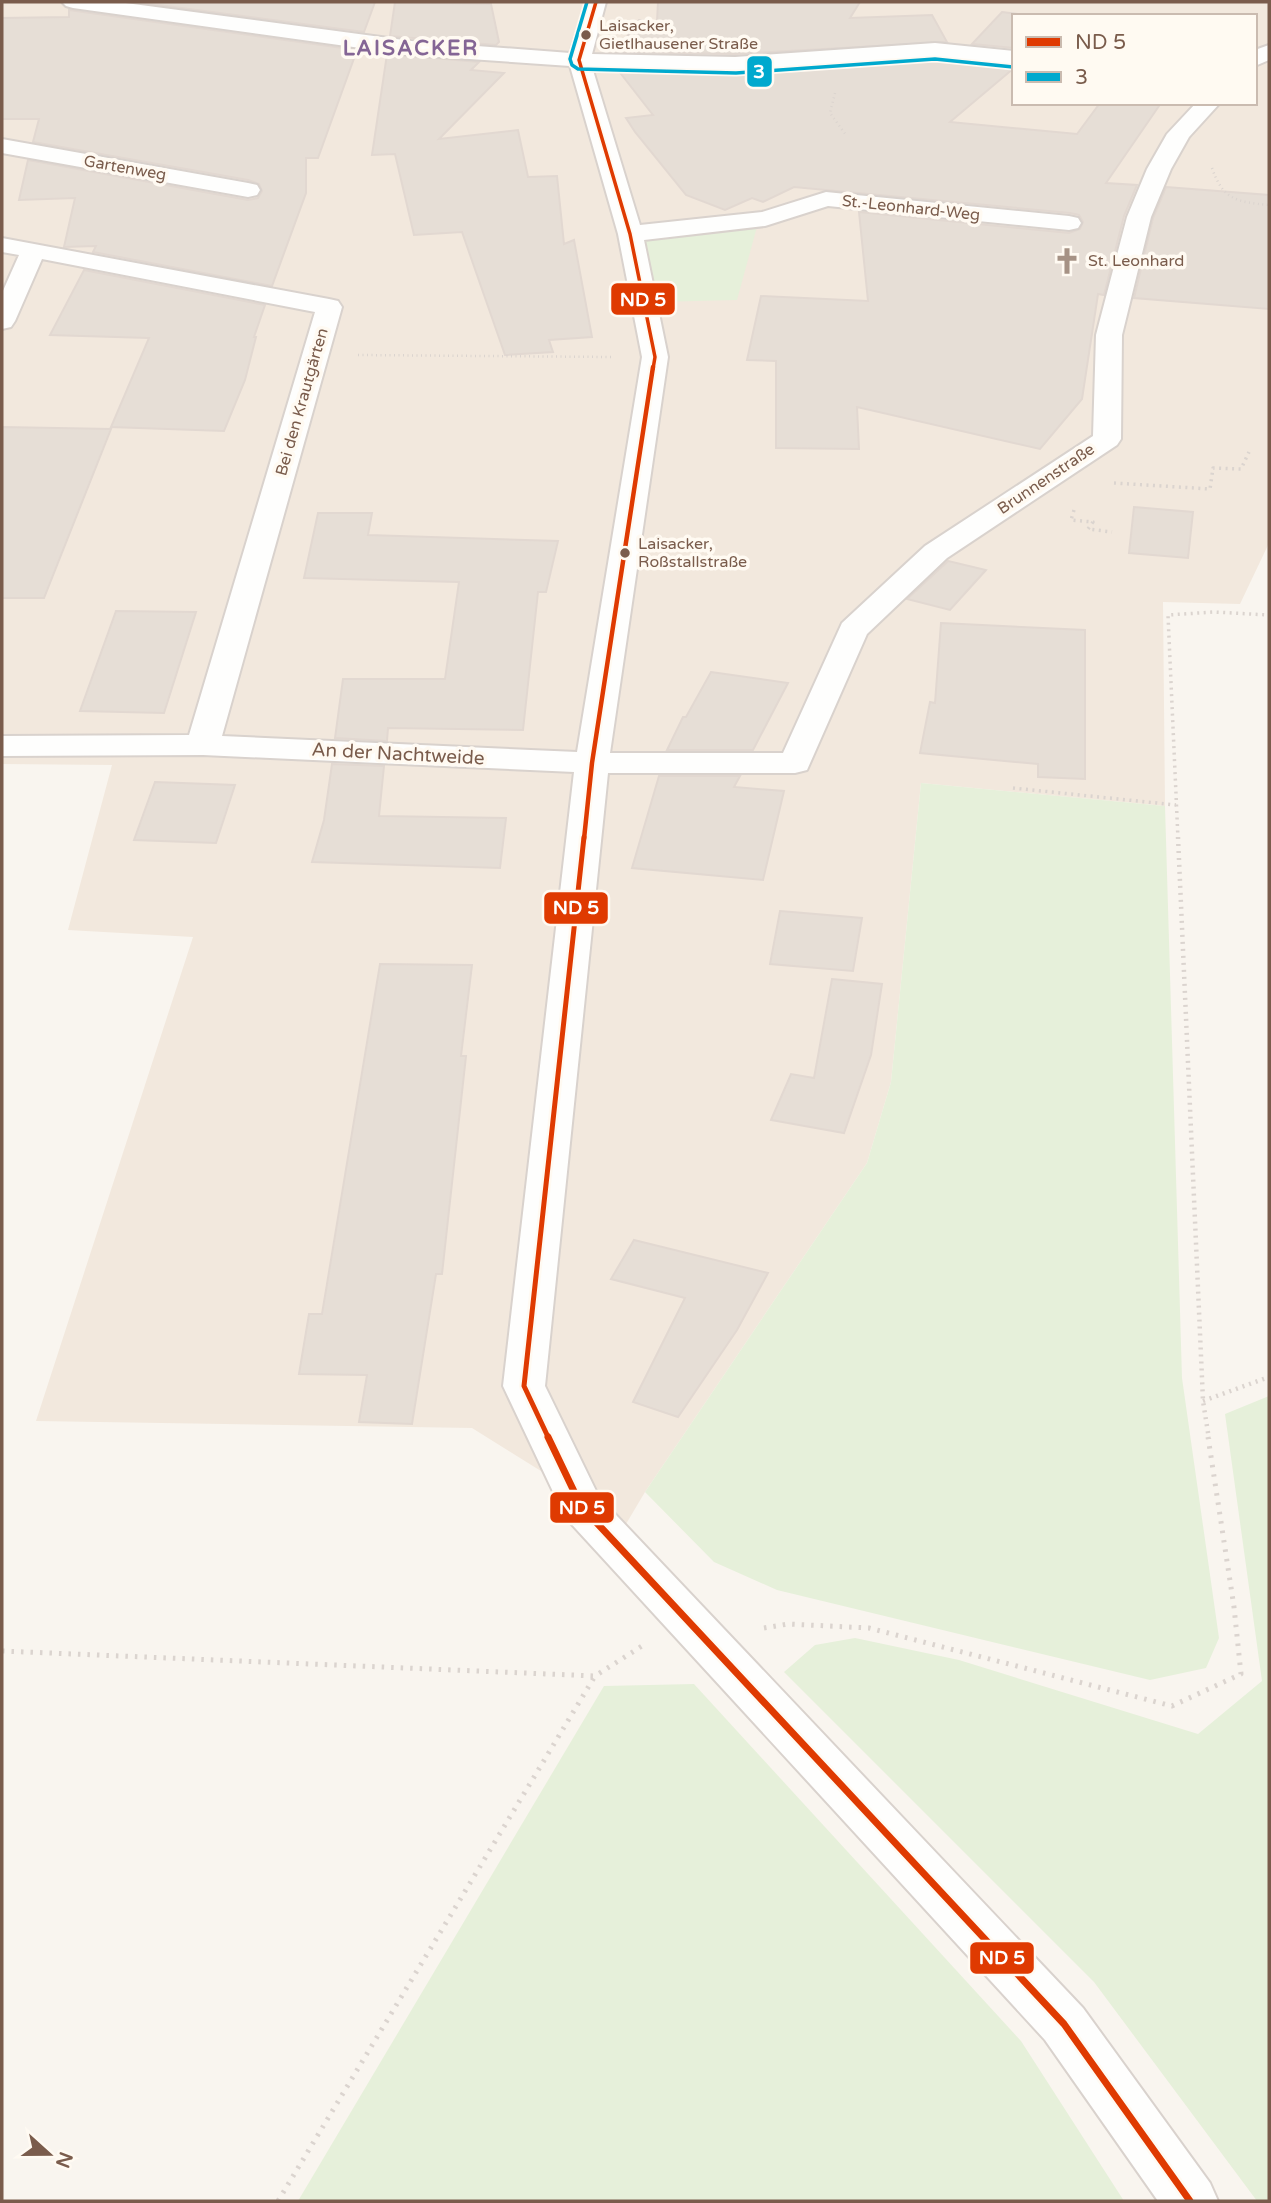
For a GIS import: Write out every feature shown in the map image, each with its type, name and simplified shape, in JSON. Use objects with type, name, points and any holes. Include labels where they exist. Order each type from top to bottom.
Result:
[{"type":"street","points":[[73,2],[411,48],[579,60],[735,64],[935,50],[1012,58]]},
{"type":"street","points":[[596,2],[579,60],[630,233],[655,357],[592,763],[524,1386],[581,1506],[1064,2024],[1190,2201]]},
{"type":"street","name":"Brunnenstraße","points":[[795,763],[853,630],[936,552],[1107,439],[1109,335],[1139,217],[1159,169],[1179,134],[1207,105]]},
{"type":"street","name":"Gartenweg","points":[[2,146],[248,190]]},
{"type":"street","name":"St.-Leonhard-Weg","points":[[630,233],[765,219],[826,199],[1069,223]]},
{"type":"street","points":[[2,245],[34,250],[2,321]]},
{"type":"street","name":"Bei den Krautgärten","points":[[34,250],[329,307],[204,744]]},
{"type":"street","name":"An der Nachtweide","points":[[2,747],[204,744],[592,763],[795,763]]},
{"type":"path","points":[[1212,168],[1217,185],[1229,199],[1269,205]]},
{"type":"path","points":[[315,355],[655,357]]},
{"type":"path","points":[[1113,483],[1210,489],[1213,468],[1241,469],[1249,452]]},
{"type":"path","points":[[1063,508],[1074,510],[1071,520],[1093,522],[1087,529],[1112,532]]},
{"type":"path","points":[[2,1651],[595,1676],[695,1629],[788,1624],[869,1628],[1172,1706],[1241,1674],[1234,1607],[1203,1401],[1168,615],[1214,612],[1269,615]]},
{"type":"path","points":[[1013,788],[1176,805]]},
{"type":"path","points":[[1203,1401],[1269,1377]]},
{"type":"path","points":[[278,2201],[595,1676]]},
{"type":"shaded area","points":[[2,2],[1269,2],[1269,543],[1240,604],[1163,602],[1165,806],[921,783],[891,1082],[867,1163],[626,1524],[472,1428],[36,1421],[193,937],[68,930],[112,765],[2,764]]},
{"type":"green space","points":[[758,223],[737,300],[655,302],[640,236]]},
{"type":"green space","points":[[921,783],[1165,806],[1182,1378],[1219,1638],[1206,1668],[1150,1680],[777,1590],[714,1562],[645,1492],[867,1163],[891,1082]]},
{"type":"green space","points":[[1269,1396],[1269,2201],[1257,2201],[1094,1982],[784,1672],[815,1645],[855,1638],[959,1660],[1198,1734],[1262,1681],[1225,1414]]},
{"type":"green space","points":[[694,1684],[1021,2041],[1124,2201],[298,2201],[604,1686]]},
{"type":"building","points":[[136,2],[375,2],[364,32]]},
{"type":"building","points":[[395,2],[491,4],[499,42],[496,45],[390,36]]},
{"type":"building","points":[[658,2],[860,2],[850,18],[932,15],[947,42],[735,54],[616,52],[639,20],[657,22]]},
{"type":"building","points":[[69,10],[357,50],[318,158],[306,158],[306,193],[272,286],[93,252],[96,246],[64,247],[75,198],[19,200],[28,160],[248,200],[258,198],[262,191],[259,184],[248,180],[33,142],[39,119],[2,119],[2,18],[69,17]]},
{"type":"building","points":[[1002,12],[1017,14],[1012,14],[1012,48],[972,44]]},
{"type":"building","points":[[387,54],[479,62],[471,70],[504,73],[439,139],[518,130],[528,177],[557,176],[564,244],[574,240],[592,337],[549,340],[553,352],[505,355],[462,232],[414,235],[395,154],[372,155]]},
{"type":"building","points":[[935,60],[1012,68],[950,122],[1077,134],[1099,105],[1160,105],[1106,183],[1137,185],[1124,216],[1104,295],[1098,294],[1082,399],[1040,449],[857,407],[859,449],[776,448],[776,361],[747,360],[761,296],[868,301],[859,212],[1069,233],[1080,229],[1083,222],[1079,215],[1070,213],[794,187],[763,202],[752,198],[725,210],[686,195],[626,118],[653,115],[618,70],[735,74]]},
{"type":"building","points":[[1166,187],[1269,195],[1269,309],[1134,298],[1153,218]]},
{"type":"building","points":[[84,270],[265,305],[254,337],[245,380],[224,431],[111,427],[149,338],[50,335]]},
{"type":"building","points":[[2,427],[111,429],[44,598],[2,598]]},
{"type":"building","points":[[1134,507],[1193,512],[1188,558],[1129,553]]},
{"type":"building","points":[[318,513],[372,513],[368,535],[558,541],[546,592],[538,592],[523,730],[388,728],[387,741],[335,738],[343,679],[445,679],[459,582],[304,578]]},
{"type":"building","points":[[948,561],[986,570],[950,610],[907,599]]},
{"type":"building","points":[[116,611],[196,612],[164,713],[80,711]]},
{"type":"building","points":[[941,623],[1085,630],[1085,779],[1038,777],[1038,764],[920,753],[930,702],[935,703]]},
{"type":"building","points":[[711,672],[788,683],[753,750],[667,750],[683,717],[686,717]]},
{"type":"building","points":[[332,764],[384,766],[379,816],[506,818],[500,868],[312,862],[324,820]]},
{"type":"building","points":[[659,776],[740,776],[734,787],[784,791],[763,880],[632,868]]},
{"type":"building","points":[[155,782],[235,785],[216,843],[134,840]]},
{"type":"building","points":[[780,911],[862,918],[853,971],[770,964]]},
{"type":"building","points":[[380,964],[472,965],[461,1056],[466,1056],[442,1274],[436,1274],[412,1424],[359,1422],[367,1375],[299,1374],[309,1314],[322,1314]]},
{"type":"building","points":[[832,979],[882,984],[871,1055],[844,1133],[771,1120],[791,1074],[814,1078]]},
{"type":"building","points":[[634,1240],[768,1273],[737,1330],[678,1417],[633,1402],[685,1298],[611,1279]]},
{"type":"transit line","name":"3","points":[[587,2],[570,59],[572,65],[578,69],[736,73],[935,59],[1012,67]]},
{"type":"transit line","points":[[596,2],[579,60],[630,234],[655,357],[592,763],[524,1386],[581,1506],[1064,2024],[1190,2201]]},
{"type":"place","name":"Laisacker, Gietlhausener Straße","points":[[586,35]]},
{"type":"place","name":"St. Leonhard","points":[[1067,261]]},
{"type":"place","name":"Laisacker, Roßstallstraße","points":[[625,553]]},
{"type":"district","name":"LAISACKER","points":[[411,48]]}]
